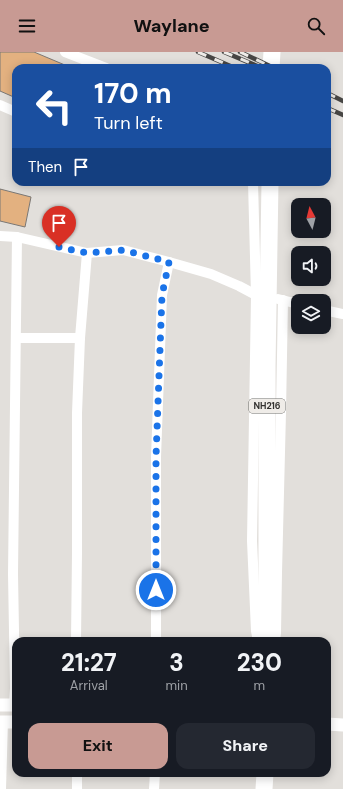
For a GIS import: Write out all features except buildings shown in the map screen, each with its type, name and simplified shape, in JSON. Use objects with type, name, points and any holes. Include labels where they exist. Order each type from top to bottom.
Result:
[{"type":"highway","points":[[272,52],[272,64]]},
{"type":"highway","name":"NH216","points":[[266,637],[267,375],[270,186]]},
{"type":"highway","points":[[264,789],[265,777]]},
{"type":"street","points":[[65,52],[96,64]]},
{"type":"street","points":[[0,105],[12,110]]},
{"type":"street","points":[[253,186],[256,295],[252,541],[256,631],[265,637]]},
{"type":"street","points":[[0,236],[17,237],[87,253],[123,250],[210,274],[256,295],[291,302]]},
{"type":"street","points":[[15,637],[17,237]]},
{"type":"street","points":[[76,637],[77,413],[80,338],[87,253]]},
{"type":"street","points":[[156,637],[156,457],[162,295],[169,262]]},
{"type":"street","points":[[268,637],[276,633],[283,300]]},
{"type":"street","points":[[331,311],[343,314]]},
{"type":"street","points":[[16,338],[80,338]]},
{"type":"street","points":[[0,705],[12,705]]},
{"type":"street","points":[[1,789],[6,722]]},
{"type":"street","points":[[331,724],[343,725]]},
{"type":"street","points":[[77,777],[77,789]]},
{"type":"street","points":[[154,789],[155,777]]},
{"type":"railway","points":[[198,52],[226,64]]},
{"type":"railway","points":[[224,52],[252,64]]},
{"type":"railway","points":[[240,52],[266,64]]},
{"type":"railway","points":[[331,95],[343,101]]},
{"type":"railway","points":[[331,110],[343,115]]},
{"type":"route","points":[[59,247],[87,253],[123,250],[169,262],[162,295],[156,457],[156,590]]}]
